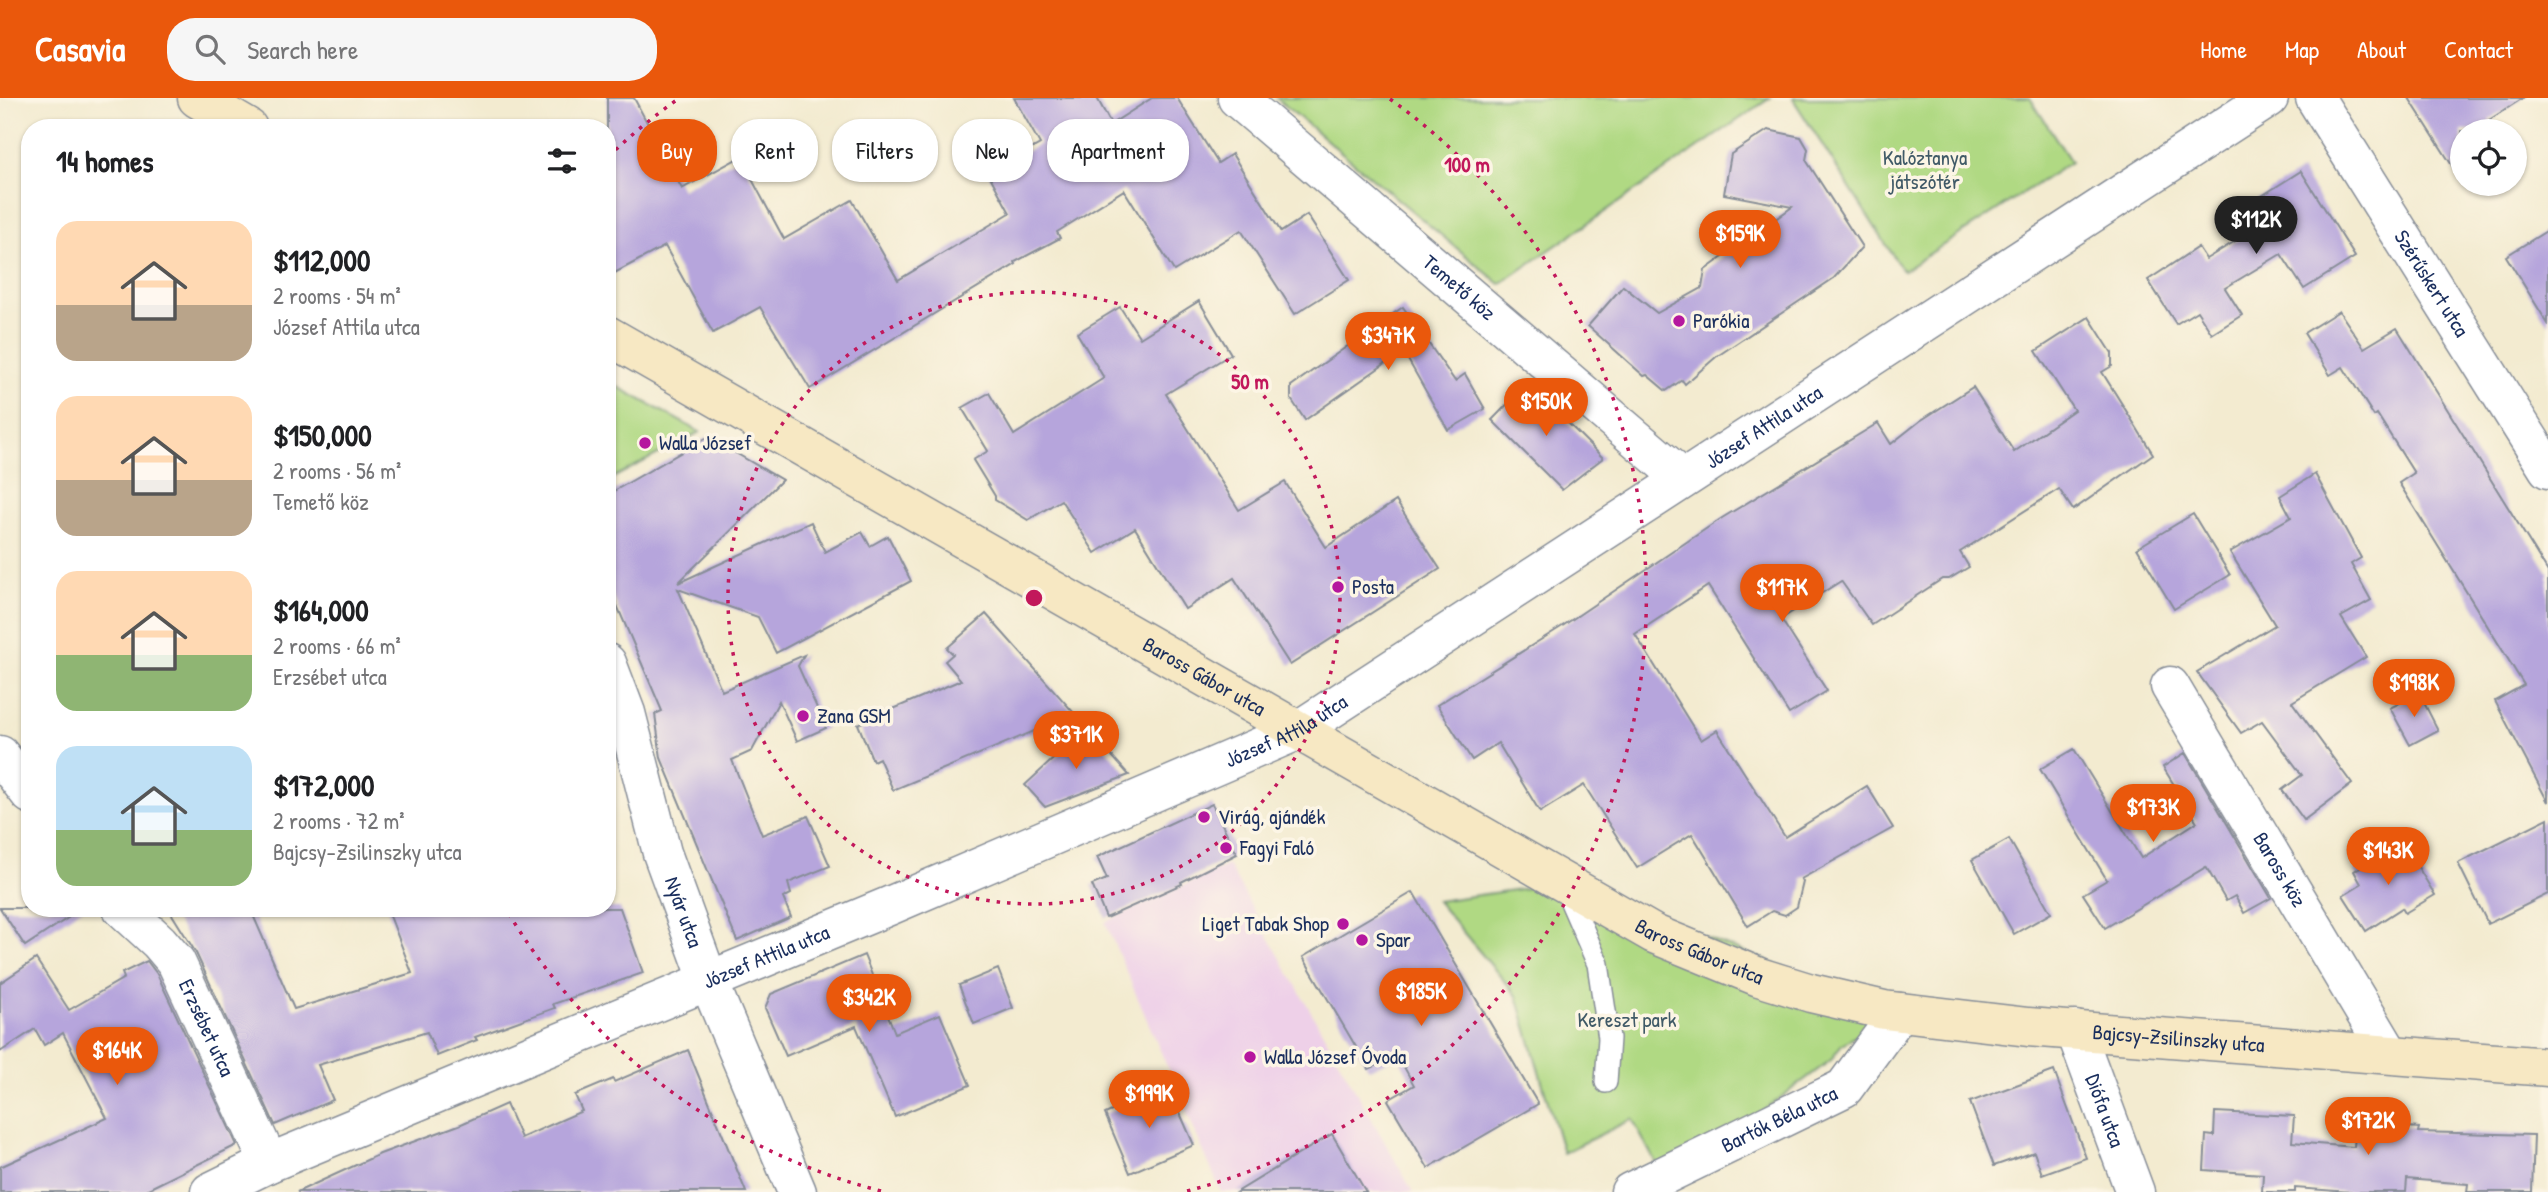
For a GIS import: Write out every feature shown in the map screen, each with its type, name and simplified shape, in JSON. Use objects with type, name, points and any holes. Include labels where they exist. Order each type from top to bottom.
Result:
[{"type":"main road","points":[[197,98],[233,119]]},
{"type":"main road","name":"Baross Gábor utca","points":[[616,340],[1654,934],[1759,977],[1811,993]]},
{"type":"main road","name":"Bajcsy-Zsilinszky utca","points":[[1811,993],[1900,1012],[2028,1027],[2548,1067]]},
{"type":"street","name":"Temető köz","points":[[1237,98],[1682,478]]},
{"type":"street","name":"József Attila utca","points":[[211,1192],[269,1163],[709,982],[1297,731],[2269,98]]},
{"type":"street","name":"Szérűskert utca","points":[[2315,98],[2548,468]]},
{"type":"street","name":"Baross köz","points":[[2170,686],[2389,1053]]},
{"type":"street","name":"Nyár utca","points":[[616,687],[626,713],[662,853],[709,982],[797,1192]]},
{"type":"street","points":[[0,755],[21,782]]},
{"type":"street","name":"Erzsébet utca","points":[[132,917],[176,962],[269,1163]]},
{"type":"street","name":"Bartók Béla utca","points":[[1630,1192],[1844,1088],[1900,1012]]},
{"type":"street","name":"Diófa utca","points":[[2075,1030],[2135,1192]]},
{"type":"lane","points":[[1563,883],[1598,964],[1609,1038],[1606,1082]]},
{"type":"shaded area","name":"Walla József Óvoda","points":[[1228,865],[1413,1192],[1221,1192],[1105,922]]},
{"type":"green space","points":[[1276,98],[1770,98],[1500,284]]},
{"type":"green space","name":"Kalóztanya játszótér","points":[[2030,98],[2071,162],[1903,271],[1793,99]]},
{"type":"green space","points":[[616,386],[700,432],[616,476]]},
{"type":"green space","name":"Kereszt park","points":[[1563,883],[1900,1012],[1842,1044],[1831,1060],[1700,1158],[1663,1176],[1632,1119],[1563,1153],[1517,996],[1437,901]]},
{"type":"building","points":[[607,98],[634,98],[645,119],[637,119],[637,182],[678,182],[682,189],[695,182],[717,182],[717,170],[731,162],[731,182],[753,182],[784,239],[852,200],[898,280],[1010,213],[993,182],[1033,182],[1033,148],[1040,144],[1033,132],[1033,119],[1026,119],[1014,98],[1097,98],[1108,119],[1047,119],[1047,182],[1189,182],[1189,119],[1119,119],[1152,98],[1177,98],[1218,163],[1232,154],[1281,232],[1307,215],[1349,280],[1295,314],[1241,230],[1174,271],[1124,190],[1057,232],[1060,238],[1015,262],[1016,264],[810,389],[760,307],[713,333],[665,246],[616,272],[616,119],[607,119]]},
{"type":"building","points":[[2409,98],[2523,98],[2491,119],[2450,119],[2450,162]]},
{"type":"building","points":[[1768,130],[1801,137],[1808,149],[1806,160],[1862,247],[1834,278],[1716,357],[1685,384],[1682,380],[1666,391],[1647,375],[1644,376],[1588,326],[1623,286],[1657,313],[1702,288],[1705,270],[1792,207],[1724,194],[1731,154]]},
{"type":"building","points":[[2301,171],[2355,257],[2304,289],[2281,254],[2225,288],[2242,315],[2212,334],[2197,311],[2176,324],[2148,280],[2198,247],[2206,259],[2270,220],[2257,199]]},
{"type":"building","points":[[2548,230],[2548,324],[2506,256]]},
{"type":"building","points":[[1199,301],[1231,354],[1166,394],[1239,510],[1285,482],[1326,547],[1396,501],[1440,569],[1290,665],[1234,578],[1185,609],[1135,528],[1095,553],[1061,500],[1028,520],[995,500],[973,460],[988,451],[962,408],[989,393],[1014,435],[1104,378],[1077,333],[1120,307],[1140,338]]},
{"type":"building","points":[[1403,307],[1455,381],[1465,374],[1485,409],[1448,430],[1403,351],[1305,420],[1291,399],[1291,386]]},
{"type":"building","points":[[2339,311],[2364,348],[2397,328],[2548,572],[2548,802],[2495,701],[2524,685],[2399,483],[2414,473],[2343,367],[2330,375],[2304,333]]},
{"type":"building","points":[[2089,317],[2112,353],[2112,366],[2102,372],[2153,454],[2073,510],[2059,489],[1960,552],[1969,567],[1949,579],[1942,579],[1872,625],[1841,581],[1781,619],[1827,691],[1789,714],[1708,586],[1635,634],[1701,740],[1717,730],[1785,837],[1867,786],[1893,828],[1801,879],[1803,882],[1797,907],[1785,915],[1772,911],[1748,926],[1692,834],[1637,868],[1584,785],[1540,812],[1498,743],[1472,760],[1437,705],[1561,627],[1722,518],[1878,423],[1891,444],[1920,421],[1973,387],[2014,452],[2074,410],[2036,351]]},
{"type":"building","points":[[1528,383],[1603,458],[1562,490],[1492,420]]},
{"type":"building","points":[[708,437],[782,480],[678,583],[811,522],[825,552],[862,532],[870,546],[888,536],[911,581],[776,653],[758,617],[678,589],[722,691],[804,655],[798,666],[826,728],[797,741],[779,701],[752,751],[732,760],[762,835],[808,816],[830,866],[788,883],[791,894],[783,898],[791,917],[737,941],[661,758],[655,714],[662,711],[616,603],[616,490]]},
{"type":"building","points":[[2315,474],[2361,558],[2351,564],[2371,600],[2341,617],[2366,657],[2292,702],[2352,784],[2304,820],[2282,790],[2302,775],[2262,721],[2241,733],[2197,672],[2275,625],[2230,552],[2291,517],[2280,496]]},
{"type":"building","points":[[2193,514],[2230,575],[2174,609],[2137,548]]},
{"type":"building","points":[[986,614],[1075,714],[893,790],[879,758],[873,761],[858,724],[961,680],[945,661],[953,654],[947,648]]},
{"type":"building","points":[[2419,693],[2438,730],[2410,745],[2390,708]]},
{"type":"building","points":[[1087,728],[1129,775],[1045,807],[1025,785]]},
{"type":"building","points":[[2074,749],[2141,858],[2197,822],[2163,767],[2185,753],[2271,898],[2244,913],[2235,896],[2226,901],[2206,867],[2105,928],[2083,894],[2107,880],[2040,769]]},
{"type":"building","points":[[1212,804],[1237,854],[1181,882],[1182,884],[1106,918],[1092,885],[1107,879],[1097,857]]},
{"type":"building","points":[[2548,818],[2548,894],[2488,924],[2458,863]]},
{"type":"building","points":[[2009,839],[2051,913],[2014,934],[1972,860]]},
{"type":"building","points":[[2402,841],[2435,895],[2405,913],[2402,908],[2366,931],[2343,895],[2361,884],[2354,871]]},
{"type":"building","points":[[1413,892],[1538,1104],[1428,1168],[1388,1100],[1414,1085],[1398,1056],[1369,1069],[1303,957]]},
{"type":"building","points":[[0,908],[21,908],[21,917],[69,917],[25,946]]},
{"type":"building","points":[[616,908],[620,908],[643,973],[553,1004],[555,1008],[475,1037],[477,1040],[437,1056],[427,1032],[318,1065],[333,1100],[275,1125],[196,953],[174,917],[254,917],[294,1009],[412,973],[390,917],[616,917]]},
{"type":"building","points":[[864,955],[895,1033],[940,1014],[970,1085],[895,1117],[856,1026],[786,1056],[765,1008],[771,994]]},
{"type":"building","points":[[36,959],[69,1010],[124,978],[122,973],[147,961],[157,974],[237,1145],[142,1192],[0,1192],[0,1167],[107,1118],[63,1033],[44,1045],[35,1029],[0,1052],[0,983]]},
{"type":"building","points":[[998,969],[1013,1008],[974,1024],[959,985]]},
{"type":"building","points":[[688,1050],[746,1192],[297,1192],[380,1154],[459,1125],[506,1104],[521,1138],[582,1111],[575,1095],[613,1079],[614,1082]]},
{"type":"building","points":[[2054,1071],[2086,1158],[2042,1174],[2034,1152],[1994,1166],[1970,1102]]},
{"type":"building","points":[[1168,1086],[1194,1145],[1130,1173],[1105,1114]]},
{"type":"building","points":[[2215,1112],[2294,1116],[2292,1142],[2354,1147],[2356,1123],[2419,1128],[2418,1132],[2534,1135],[2532,1192],[2467,1192],[2468,1184],[2407,1179],[2406,1192],[2295,1188],[2295,1192],[2262,1192],[2263,1174],[2204,1170],[2206,1135],[2214,1136]]},
{"type":"building","points":[[1332,1134],[1366,1192],[1237,1192]]},
{"type":"place","name":"Parókia","points":[[1679,321]]},
{"type":"place","name":"Walla József","points":[[645,443]]},
{"type":"place","name":"Posta","points":[[1338,587]]},
{"type":"place","name":"Zana GSM","points":[[803,716]]},
{"type":"place","name":"Virág, ajándék","points":[[1204,817]]},
{"type":"place","name":"Fagyi Faló","points":[[1226,848]]},
{"type":"place","name":"Liget Tabak Shop","points":[[1343,924]]},
{"type":"place","name":"Spar","points":[[1362,940]]},
{"type":"place","name":"Walla József Óvoda","points":[[1250,1057]]}]
